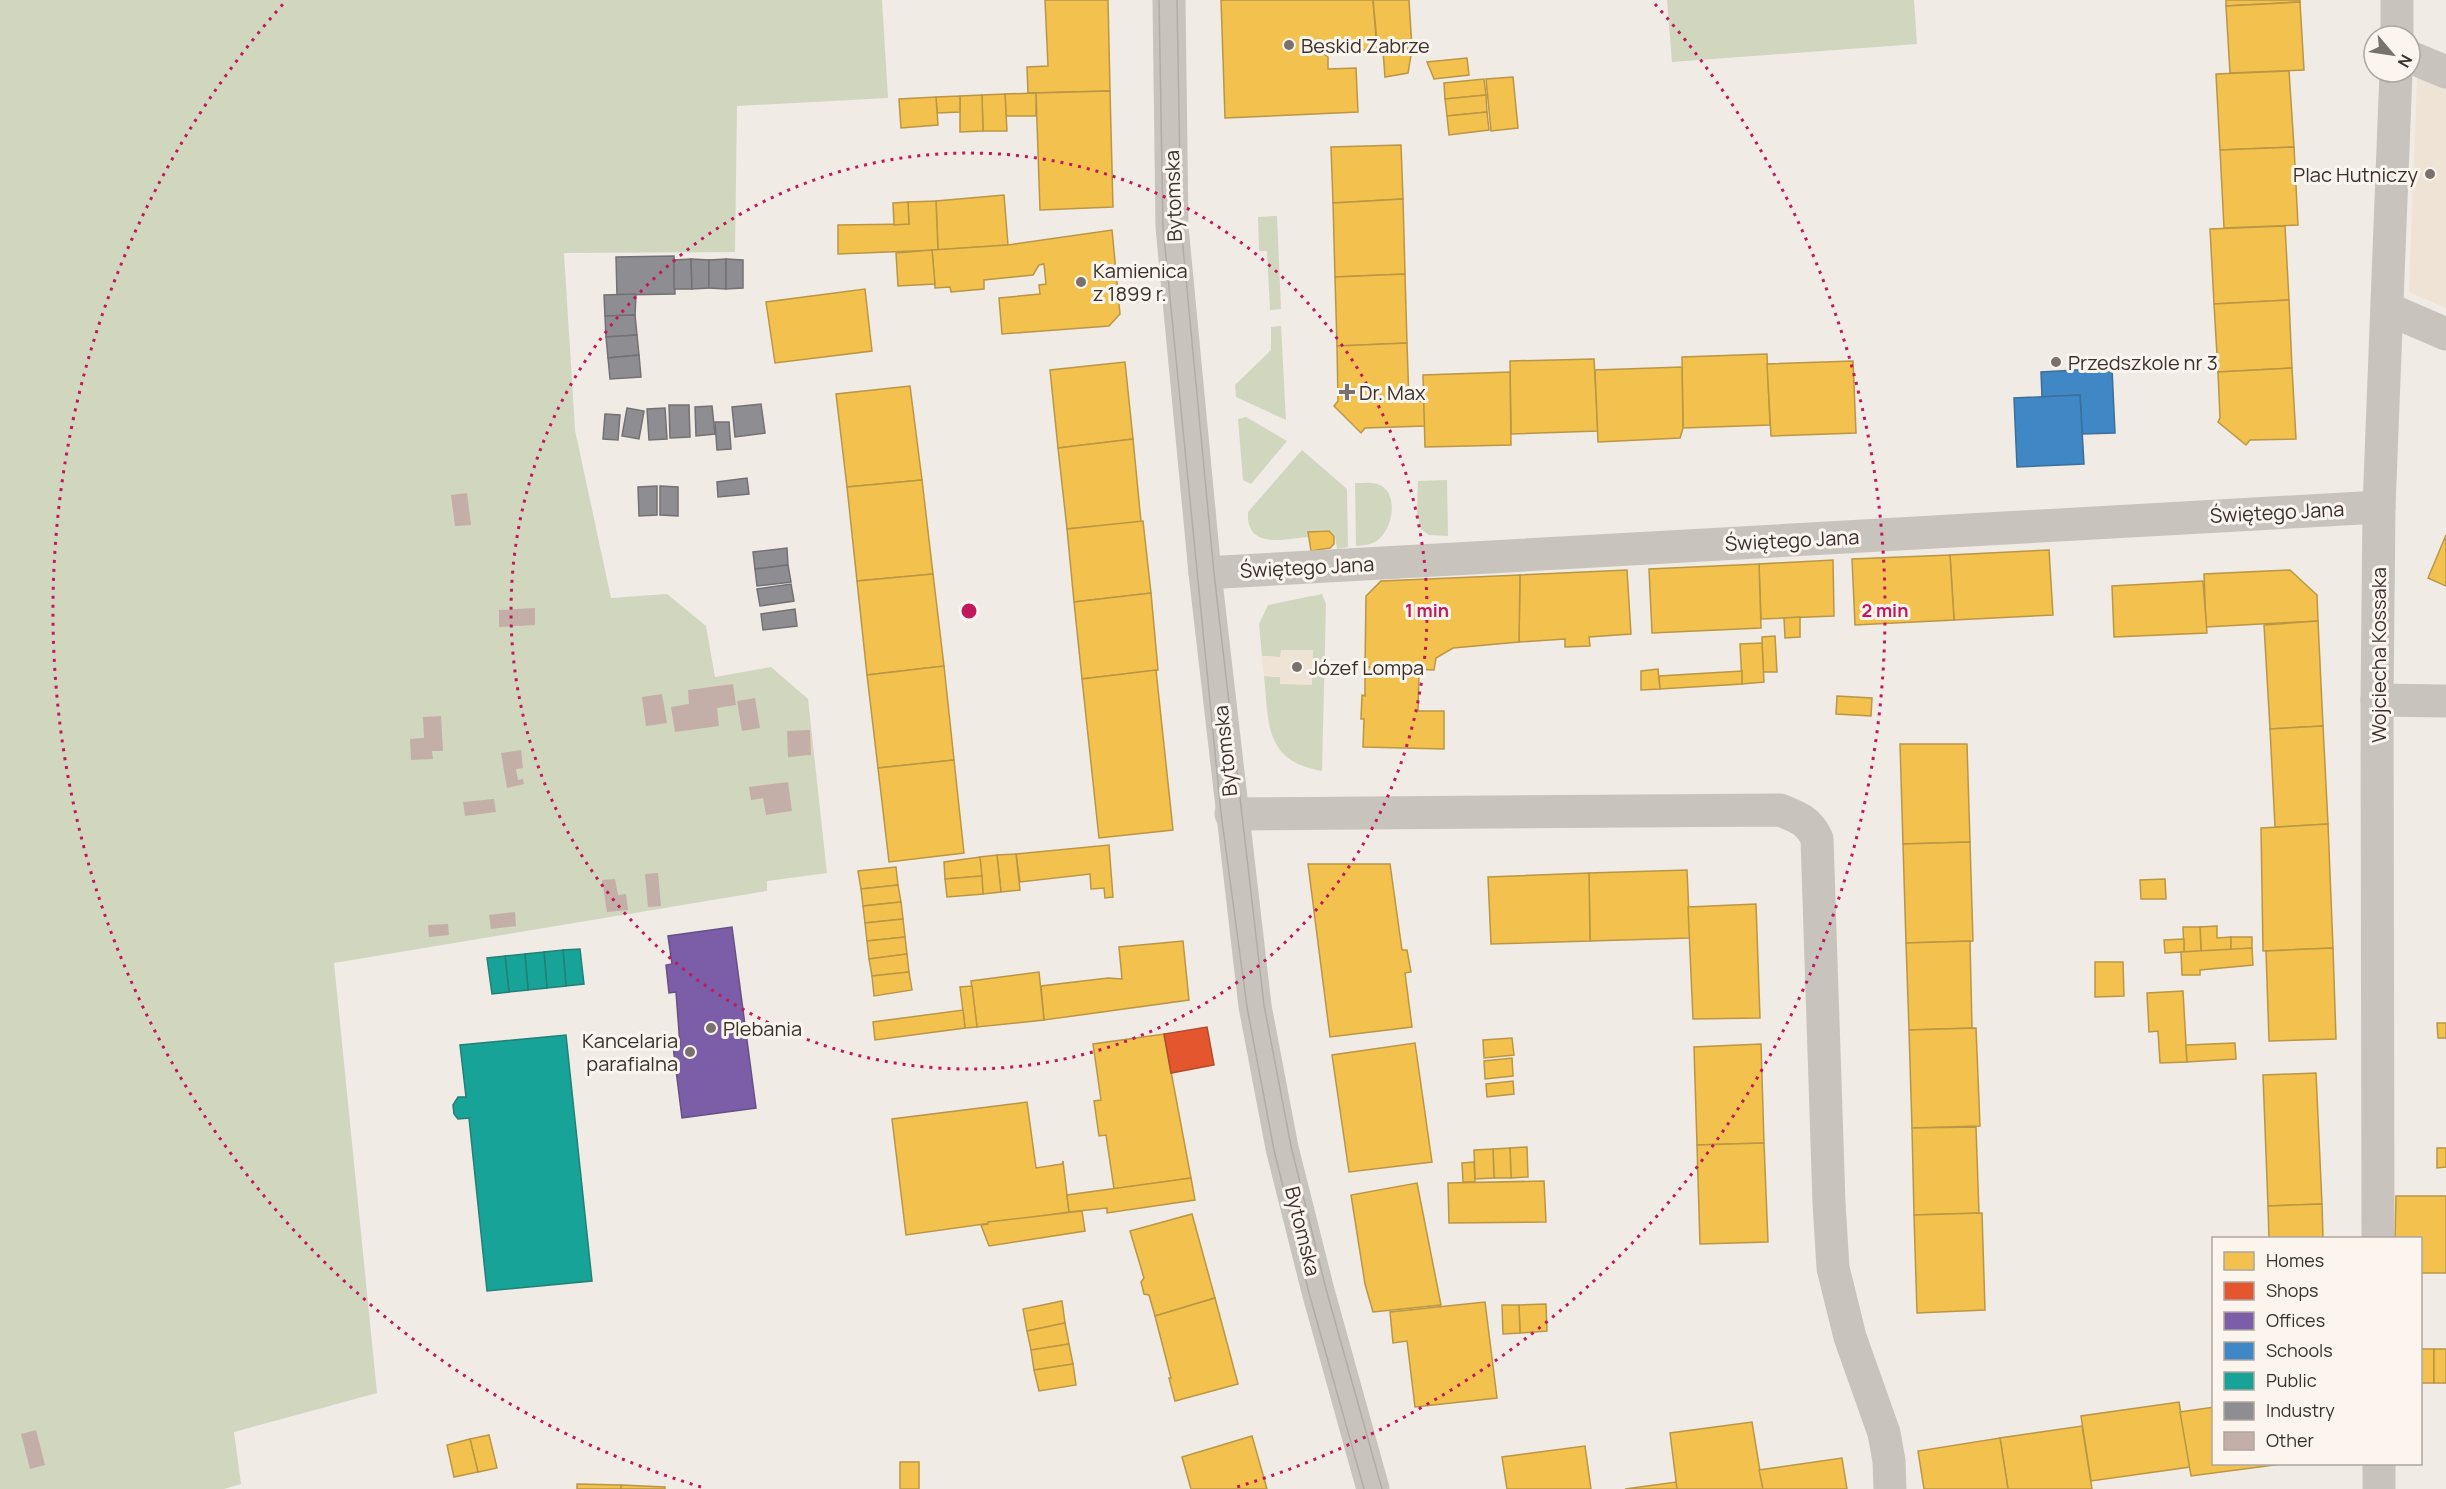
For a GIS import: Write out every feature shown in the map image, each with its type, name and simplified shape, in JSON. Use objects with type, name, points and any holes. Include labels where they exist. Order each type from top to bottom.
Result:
[{"type":"street","name":"Bytomska","points":[[1169,0],[1172,227],[1205,573],[1231,814],[1255,1006],[1282,1148],[1318,1291],[1373,1489]]},
{"type":"street","points":[[2397,0],[2397,24]]},
{"type":"street","points":[[2422,62],[2446,72]]},
{"type":"street","name":"Wojciecha Kossaka","points":[[2378,1237],[2379,507],[2396,84]]},
{"type":"street","points":[[2388,309],[2446,334]]},
{"type":"street","name":"Świętego Jana","points":[[1205,573],[2379,507]]},
{"type":"street","points":[[2377,700],[2446,701]]},
{"type":"street","points":[[1231,814],[1780,810],[1802,818],[1812,827],[1818,838],[1833,1268],[1850,1337],[1884,1433],[1889,1461],[1890,1489]]},
{"type":"street","points":[[2379,1465],[2379,1489]]},
{"type":"green space","points":[[0,0],[882,0],[888,98],[737,106],[735,252],[564,253],[575,430],[611,598],[667,594],[706,626],[715,677],[771,667],[808,699],[827,873],[767,881],[767,891],[334,963],[377,1393],[234,1432],[241,1484],[224,1489],[0,1489]]},
{"type":"green space","points":[[1667,0],[1914,0],[1917,44],[1672,62]]},
{"type":"green space","points":[[1277,216],[1281,309],[1270,310],[1267,251],[1259,251],[1258,217]]},
{"type":"green space","points":[[1281,326],[1286,420],[1236,397],[1235,385],[1271,350],[1271,327]]},
{"type":"green space","points":[[1246,417],[1287,441],[1251,484],[1243,480],[1238,419]]},
{"type":"green space","points":[[1302,450],[1347,489],[1348,547],[1337,549],[1335,535],[1329,530],[1308,531],[1308,537],[1268,540],[1253,532],[1249,524],[1248,512]]},
{"type":"green space","points":[[1447,480],[1448,536],[1429,535],[1421,529],[1417,512],[1418,481]]},
{"type":"green space","points":[[1355,483],[1380,485],[1388,492],[1392,505],[1390,521],[1384,534],[1374,542],[1356,546]]},
{"type":"green space","points":[[1322,594],[1326,604],[1322,771],[1289,759],[1279,749],[1273,738],[1269,725],[1264,676],[1280,677],[1280,684],[1281,657],[1262,656],[1259,624],[1268,605]]},
{"type":"shaded area","name":"Plac Hutniczy","points":[[2422,55],[2446,56],[2446,308],[2409,292],[2417,84],[2422,84]]},
{"type":"shaded area","points":[[1281,650],[1313,650],[1312,685],[1280,684],[1280,677],[1264,676],[1262,656],[1280,657]]},
{"type":"building: Homes","points":[[1045,0],[1108,0],[1110,91],[1028,93],[1027,67],[1048,66]]},
{"type":"building: Homes","points":[[1221,0],[1373,0],[1377,49],[1323,53],[1328,57],[1328,69],[1356,68],[1358,112],[1225,118]]},
{"type":"building: Homes","points":[[1373,0],[1409,0],[1412,49],[1378,51]]},
{"type":"building: Homes","points":[[2226,0],[2300,0],[2300,2],[2226,6]]},
{"type":"building: Homes","points":[[2300,2],[2304,70],[2230,73],[2226,6]]},
{"type":"building: Homes","points":[[1412,49],[1408,73],[1385,77],[1383,51]]},
{"type":"building: Homes","points":[[1467,58],[1469,75],[1434,79],[1427,62]]},
{"type":"building: Homes","points":[[2289,71],[2294,147],[2220,150],[2216,74]]},
{"type":"building: Homes","points":[[1513,77],[1518,128],[1491,131],[1486,79]]},
{"type":"building: Homes","points":[[1484,79],[1486,95],[1445,99],[1444,83]]},
{"type":"building: Homes","points":[[1110,91],[1113,207],[1040,210],[1036,93]]},
{"type":"building: Homes","points":[[1036,93],[1036,116],[1006,116],[1005,94]]},
{"type":"building: Homes","points":[[1005,94],[1007,131],[983,131],[982,95]]},
{"type":"building: Homes","points":[[982,95],[983,131],[960,132],[960,96]]},
{"type":"building: Homes","points":[[1486,95],[1487,112],[1447,116],[1445,99]]},
{"type":"building: Homes","points":[[960,96],[960,112],[937,113],[936,97]]},
{"type":"building: Homes","points":[[936,97],[938,125],[901,128],[899,99]]},
{"type":"building: Homes","points":[[1487,112],[1489,130],[1449,135],[1447,116]]},
{"type":"building: Homes","points":[[1401,145],[1403,199],[1333,203],[1331,147]]},
{"type":"building: Homes","points":[[2294,147],[2298,225],[2224,228],[2220,150]]},
{"type":"building: Homes","points":[[1004,195],[1008,245],[938,250],[936,201]]},
{"type":"building: Homes","points":[[1403,199],[1405,274],[1335,277],[1333,203]]},
{"type":"building: Homes","points":[[936,201],[938,250],[838,254],[838,225],[909,224],[908,202]]},
{"type":"building: Homes","points":[[908,202],[909,224],[894,225],[893,203]]},
{"type":"building: Homes","points":[[2285,226],[2289,300],[2214,304],[2210,229]]},
{"type":"building: Homes","name":"Kamienica z 1899 r.","points":[[1112,230],[1120,314],[1109,326],[1002,334],[999,298],[1040,294],[1039,285],[1046,284],[1044,264],[1039,265],[1033,275],[984,280],[984,289],[951,292],[950,287],[935,288],[932,250],[1008,245]]},
{"type":"building: Homes","points":[[932,250],[935,284],[898,286],[896,253]]},
{"type":"building: Homes","points":[[1405,274],[1407,343],[1337,346],[1335,277]]},
{"type":"building: Homes","points":[[865,289],[872,351],[775,363],[766,302]]},
{"type":"building: Homes","points":[[2289,300],[2292,368],[2218,372],[2214,304]]},
{"type":"building: Homes","points":[[1407,343],[1409,402],[1424,401],[1425,426],[1365,428],[1361,433],[1334,406],[1338,401],[1337,346]]},
{"type":"building: Homes","points":[[1767,354],[1770,425],[1683,428],[1682,357]]},
{"type":"building: Homes","points":[[1594,359],[1598,431],[1511,434],[1510,361]]},
{"type":"building: Homes","points":[[1853,361],[1856,433],[1771,436],[1767,364]]},
{"type":"building: Homes","points":[[1125,362],[1133,439],[1058,448],[1050,370]]},
{"type":"building: Homes","points":[[1682,367],[1683,428],[1680,438],[1598,442],[1595,370]]},
{"type":"building: Homes","points":[[2292,368],[2296,439],[2250,440],[2246,445],[2218,422],[2220,418],[2218,372]]},
{"type":"building: Homes","points":[[1510,372],[1511,445],[1425,447],[1423,375]]},
{"type":"building: Homes","points":[[910,386],[922,480],[847,487],[836,394]]},
{"type":"building: Homes","points":[[1133,439],[1141,522],[1067,529],[1058,448]]},
{"type":"building: Homes","points":[[922,480],[933,574],[857,581],[847,487]]},
{"type":"building: Homes","points":[[1143,521],[1151,593],[1074,602],[1067,529]]},
{"type":"building: Homes","points":[[1329,531],[1334,536],[1334,544],[1330,548],[1311,551],[1308,532]]},
{"type":"building: Homes","points":[[2446,535],[2446,586],[2428,578]]},
{"type":"building: Homes","points":[[2049,550],[2053,615],[1954,620],[1950,555]]},
{"type":"building: Homes","points":[[1950,555],[1954,620],[1855,625],[1852,559]]},
{"type":"building: Homes","points":[[1833,560],[1834,616],[1761,619],[1759,564]]},
{"type":"building: Homes","points":[[1759,564],[1761,628],[1652,633],[1649,569]]},
{"type":"building: Homes","points":[[1627,570],[1631,634],[1589,637],[1590,646],[1565,647],[1565,639],[1519,642],[1520,575]]},
{"type":"building: Homes","points":[[2290,570],[2317,595],[2318,621],[2206,627],[2204,574]]},
{"type":"building: Homes","points":[[933,574],[944,666],[867,675],[857,581]]},
{"type":"building: Homes","points":[[1520,575],[1519,642],[1453,648],[1436,658],[1434,670],[1365,667],[1366,596],[1381,581]]},
{"type":"building: Homes","points":[[2203,581],[2207,633],[2114,637],[2112,586]]},
{"type":"building: Homes","points":[[1151,593],[1158,670],[1082,679],[1074,602]]},
{"type":"building: Homes","points":[[1800,617],[1800,637],[1785,638],[1784,618]]},
{"type":"building: Homes","points":[[2318,621],[2323,726],[2270,729],[2264,625]]},
{"type":"building: Homes","points":[[1775,636],[1777,672],[1763,672],[1762,637]]},
{"type":"building: Homes","points":[[1762,643],[1764,682],[1742,684],[1740,644]]},
{"type":"building: Homes","points":[[944,666],[954,760],[878,768],[867,675]]},
{"type":"building: Homes","points":[[1365,667],[1419,670],[1418,711],[1444,711],[1444,749],[1363,747],[1364,719],[1361,719],[1362,695],[1365,696]]},
{"type":"building: Homes","points":[[1658,669],[1660,689],[1641,690],[1641,671]]},
{"type":"building: Homes","points":[[1156,670],[1173,830],[1099,838],[1082,679]]},
{"type":"building: Homes","points":[[1742,671],[1742,684],[1660,689],[1659,676]]},
{"type":"building: Homes","points":[[1837,696],[1872,698],[1871,716],[1836,714]]},
{"type":"building: Homes","points":[[2323,726],[2328,824],[2275,827],[2270,729]]},
{"type":"building: Homes","points":[[1900,744],[1967,744],[1970,842],[1903,844]]},
{"type":"building: Homes","points":[[954,760],[964,853],[889,862],[878,768]]},
{"type":"building: Homes","points":[[2328,824],[2333,948],[2263,951],[2261,828]]},
{"type":"building: Homes","points":[[1970,842],[1973,941],[1906,943],[1903,844]]},
{"type":"building: Homes","points":[[1109,845],[1113,897],[1105,898],[1104,888],[1091,889],[1090,874],[1020,882],[1016,854]]},
{"type":"building: Homes","points":[[1016,854],[1020,890],[1001,892],[997,855]]},
{"type":"building: Homes","points":[[997,855],[1001,892],[983,894],[980,857]]},
{"type":"building: Homes","points":[[980,857],[982,876],[945,879],[944,862]]},
{"type":"building: Homes","points":[[1308,864],[1390,864],[1402,950],[1407,950],[1411,972],[1405,973],[1412,1027],[1330,1037]]},
{"type":"building: Homes","points":[[896,867],[898,885],[861,889],[858,871]]},
{"type":"building: Homes","points":[[1687,870],[1690,938],[1590,941],[1589,873]]},
{"type":"building: Homes","points":[[1589,873],[1590,941],[1491,944],[1488,877]]},
{"type":"building: Homes","points":[[982,876],[983,894],[947,897],[945,879]]},
{"type":"building: Homes","points":[[2165,879],[2166,899],[2141,899],[2140,880]]},
{"type":"building: Homes","points":[[898,885],[901,902],[863,906],[861,889]]},
{"type":"building: Homes","points":[[901,902],[903,919],[865,923],[863,906]]},
{"type":"building: Homes","points":[[1756,904],[1760,1018],[1693,1019],[1688,907]]},
{"type":"building: Homes","points":[[903,919],[905,937],[867,941],[865,923]]},
{"type":"building: Homes","points":[[2217,926],[2217,938],[2231,937],[2231,950],[2201,951],[2200,927]]},
{"type":"building: Homes","points":[[2183,927],[2200,927],[2201,951],[2184,952]]},
{"type":"building: Homes","points":[[905,937],[907,954],[869,959],[867,941]]},
{"type":"building: Homes","points":[[2231,937],[2252,937],[2252,948],[2231,950]]},
{"type":"building: Homes","points":[[2184,939],[2184,952],[2165,953],[2164,940]]},
{"type":"building: Homes","points":[[1183,941],[1189,1000],[1044,1020],[1041,986],[1108,978],[1122,979],[1119,947]]},
{"type":"building: Homes","points":[[1970,941],[1972,1028],[1909,1030],[1906,943]]},
{"type":"building: Homes","points":[[2252,948],[2253,965],[2200,970],[2200,975],[2182,975],[2181,952]]},
{"type":"building: Homes","points":[[2333,948],[2336,1039],[2269,1041],[2266,951]]},
{"type":"building: Homes","points":[[907,954],[909,972],[872,976],[869,959]]},
{"type":"building: Homes","points":[[2095,962],[2123,962],[2124,996],[2095,997]]},
{"type":"building: Homes","points":[[909,972],[912,990],[874,996],[872,976]]},
{"type":"building: Homes","points":[[1039,972],[1044,1020],[977,1027],[971,981]]},
{"type":"building: Homes","points":[[972,986],[977,1027],[965,1028],[960,987]]},
{"type":"building: Homes","points":[[2183,991],[2187,1062],[2160,1063],[2158,1031],[2149,1032],[2147,993]]},
{"type":"building: Homes","points":[[963,1010],[965,1028],[875,1040],[873,1022]]},
{"type":"building: Homes","points":[[2437,1023],[2446,1023],[2446,1038],[2438,1038]]},
{"type":"building: Homes","points":[[1976,1028],[1980,1126],[1912,1128],[1909,1030]]},
{"type":"building: Homes","points":[[1164,1034],[1191,1178],[1114,1189],[1106,1135],[1099,1136],[1094,1101],[1101,1100],[1093,1044]]},
{"type":"building: Homes","points":[[1512,1038],[1514,1055],[1484,1058],[1483,1040]]},
{"type":"building: Homes","points":[[1415,1043],[1432,1162],[1349,1172],[1332,1055]]},
{"type":"building: Homes","points":[[2235,1043],[2236,1059],[2187,1062],[2186,1045]]},
{"type":"building: Homes","points":[[1761,1044],[1764,1143],[1697,1145],[1694,1047]]},
{"type":"building: Homes","points":[[1512,1058],[1513,1076],[1485,1079],[1484,1061]]},
{"type":"building: Homes","points":[[2316,1073],[2322,1204],[2268,1206],[2263,1075]]},
{"type":"building: Homes","points":[[1513,1081],[1514,1094],[1487,1097],[1486,1084]]},
{"type":"building: Homes","points":[[1027,1102],[1036,1168],[1062,1164],[1063,1161],[1069,1212],[906,1235],[892,1119]]},
{"type":"building: Homes","points":[[1976,1127],[1979,1213],[1914,1215],[1912,1128]]},
{"type":"building: Homes","points":[[1764,1143],[1768,1242],[1700,1244],[1697,1145]]},
{"type":"building: Homes","points":[[1527,1147],[1528,1177],[1511,1178],[1510,1148]]},
{"type":"building: Homes","points":[[1510,1148],[1511,1178],[1494,1178],[1493,1149]]},
{"type":"building: Homes","points":[[2437,1148],[2446,1148],[2446,1167],[2437,1168]]},
{"type":"building: Homes","points":[[1493,1149],[1494,1178],[1475,1179],[1474,1150]]},
{"type":"building: Homes","points":[[1474,1162],[1475,1182],[1463,1182],[1462,1163]]},
{"type":"building: Homes","points":[[1191,1178],[1195,1200],[1107,1213],[1107,1208],[1069,1212],[1067,1195]]},
{"type":"building: Homes","points":[[1544,1181],[1546,1222],[1449,1223],[1448,1183]]},
{"type":"building: Homes","points":[[1417,1183],[1441,1305],[1373,1312],[1365,1284],[1351,1195]]},
{"type":"building: Homes","points":[[2396,1196],[2446,1196],[2446,1273],[2422,1273],[2422,1237],[2395,1237]]},
{"type":"building: Homes","points":[[2322,1204],[2323,1237],[2269,1237],[2268,1206]]},
{"type":"building: Homes","points":[[1082,1211],[1085,1231],[989,1246],[981,1225],[988,1224],[988,1222]]},
{"type":"building: Homes","points":[[1982,1213],[1985,1310],[1917,1313],[1914,1215]]},
{"type":"building: Homes","points":[[1192,1214],[1215,1298],[1155,1316],[1149,1295],[1144,1294],[1141,1282],[1144,1278],[1130,1231]]},
{"type":"building: Homes","points":[[1215,1298],[1238,1384],[1175,1401],[1155,1316]]},
{"type":"building: Homes","points":[[1062,1301],[1065,1323],[1027,1331],[1023,1309]]},
{"type":"building: Homes","points":[[1485,1302],[1497,1398],[1415,1407],[1407,1341],[1393,1343],[1390,1312]]},
{"type":"building: Homes","points":[[1546,1304],[1547,1331],[1520,1333],[1519,1305]]},
{"type":"building: Homes","points":[[1502,1305],[1519,1305],[1520,1333],[1503,1334]]},
{"type":"building: Homes","points":[[1065,1323],[1069,1344],[1031,1350],[1027,1331]]},
{"type":"building: Homes","points":[[1069,1344],[1073,1364],[1034,1370],[1031,1350]]},
{"type":"building: Homes","points":[[2422,1349],[2434,1349],[2434,1383],[2422,1383]]},
{"type":"building: Homes","points":[[2434,1349],[2446,1349],[2446,1383],[2434,1383]]},
{"type":"building: Homes","points":[[1073,1364],[1076,1385],[1039,1391],[1034,1370]]},
{"type":"building: Homes","points":[[2179,1402],[2190,1467],[2091,1481],[2081,1416]]},
{"type":"building: Homes","points":[[2212,1407],[2212,1465],[2274,1465],[2191,1476],[2180,1412]]},
{"type":"building: Homes","points":[[1752,1422],[1763,1489],[1677,1489],[1670,1433]]},
{"type":"building: Homes","points":[[2082,1426],[2092,1489],[2008,1489],[2000,1438]]},
{"type":"building: Homes","points":[[489,1435],[497,1468],[478,1472],[470,1439]]},
{"type":"building: Homes","points":[[1252,1436],[1267,1489],[1191,1489],[1182,1457]]},
{"type":"building: Homes","points":[[2000,1438],[2008,1489],[1924,1489],[1918,1451]]},
{"type":"building: Homes","points":[[470,1439],[478,1472],[454,1477],[447,1445]]},
{"type":"building: Homes","points":[[1585,1446],[1591,1489],[1507,1489],[1502,1457]]},
{"type":"building: Homes","points":[[1842,1458],[1847,1489],[1763,1489],[1759,1470]]},
{"type":"building: Homes","points":[[900,1462],[919,1462],[919,1489],[900,1489]]},
{"type":"building: Homes","points":[[1676,1482],[1677,1489],[1625,1489]]},
{"type":"building: Homes","points":[[577,1484],[621,1485],[621,1489],[577,1489]]},
{"type":"building: Homes","points":[[621,1485],[665,1487],[665,1489],[621,1489]]},
{"type":"building: Shops","points":[[1207,1027],[1214,1065],[1171,1073],[1164,1034]]},
{"type":"building: Offices","name":"Plebania","points":[[732,927],[756,1108],[682,1118],[673,1046],[680,1045],[676,992],[669,993],[666,965],[672,964],[668,936]]},
{"type":"building: Schools","points":[[2112,368],[2115,433],[2082,434],[2080,395],[2042,397],[2041,372]]},
{"type":"building: Schools","points":[[2080,395],[2084,464],[2017,467],[2014,398]]},
{"type":"building: Public","points":[[580,949],[584,984],[566,986],[563,950]]},
{"type":"building: Public","points":[[563,950],[566,986],[547,988],[544,952]]},
{"type":"building: Public","points":[[544,952],[547,988],[528,990],[525,954]]},
{"type":"building: Public","points":[[525,954],[528,990],[509,992],[505,956]]},
{"type":"building: Public","points":[[505,956],[509,992],[492,994],[487,958]]},
{"type":"building: Public","points":[[566,1035],[592,1281],[487,1291],[469,1118],[458,1119],[454,1114],[453,1105],[458,1097],[466,1097],[460,1045]]},
{"type":"building: Industry","points":[[674,256],[675,294],[617,295],[616,257]]},
{"type":"building: Industry","points":[[691,259],[692,289],[674,289],[674,260]]},
{"type":"building: Industry","points":[[691,259],[709,260],[709,288],[692,289]]},
{"type":"building: Industry","points":[[726,259],[726,289],[709,288],[709,260]]},
{"type":"building: Industry","points":[[726,259],[743,260],[743,288],[726,289]]},
{"type":"building: Industry","points":[[636,294],[635,315],[605,316],[604,295]]},
{"type":"building: Industry","points":[[635,315],[637,335],[606,337],[605,316]]},
{"type":"building: Industry","points":[[637,335],[639,355],[608,358],[606,337]]},
{"type":"building: Industry","points":[[639,355],[641,377],[610,379],[608,358]]},
{"type":"building: Industry","points":[[761,404],[765,433],[735,437],[732,407]]},
{"type":"building: Industry","points":[[669,405],[689,405],[690,437],[670,438]]},
{"type":"building: Industry","points":[[712,406],[715,434],[696,436],[695,407]]},
{"type":"building: Industry","points":[[627,408],[644,411],[639,439],[622,436]]},
{"type":"building: Industry","points":[[665,408],[667,439],[649,440],[647,409]]},
{"type":"building: Industry","points":[[605,414],[620,415],[618,440],[603,439]]},
{"type":"building: Industry","points":[[715,422],[729,422],[731,449],[717,450]]},
{"type":"building: Industry","points":[[747,478],[749,494],[718,497],[717,482]]},
{"type":"building: Industry","points":[[657,486],[657,515],[639,516],[638,487]]},
{"type":"building: Industry","points":[[660,486],[678,487],[678,516],[660,515]]},
{"type":"building: Industry","points":[[787,548],[788,565],[755,569],[753,552]]},
{"type":"building: Industry","points":[[788,565],[791,582],[757,586],[755,569]]},
{"type":"building: Industry","points":[[791,584],[794,601],[760,606],[757,589]]},
{"type":"building: Industry","points":[[795,609],[797,626],[763,630],[761,614]]},
{"type":"building: Other","points":[[467,493],[471,525],[455,526],[451,495]]},
{"type":"building: Other","points":[[535,608],[535,625],[499,627],[499,610]]},
{"type":"building: Other","points":[[733,684],[736,705],[717,708],[719,726],[675,732],[671,707],[689,704],[688,690]]},
{"type":"building: Other","points":[[662,694],[667,723],[646,726],[642,697]]},
{"type":"building: Other","points":[[755,698],[760,728],[742,731],[737,701]]},
{"type":"building: Other","points":[[441,716],[443,751],[432,751],[433,759],[411,760],[410,739],[424,738],[423,717]]},
{"type":"building: Other","points":[[810,730],[811,755],[788,757],[787,731]]},
{"type":"building: Other","points":[[521,750],[523,768],[516,769],[518,780],[523,779],[524,784],[507,788],[501,753]]},
{"type":"building: Other","points":[[788,782],[792,811],[766,815],[763,798],[751,800],[749,787]]},
{"type":"building: Other","points":[[494,799],[496,812],[465,816],[463,802]]},
{"type":"building: Other","points":[[658,873],[661,906],[648,907],[645,874]]},
{"type":"building: Other","points":[[615,879],[618,895],[626,894],[628,910],[607,912],[602,880]]},
{"type":"building: Other","points":[[515,912],[516,926],[491,929],[489,915]]},
{"type":"building: Other","points":[[448,924],[449,935],[429,937],[428,925]]},
{"type":"building: Other","points":[[36,1430],[45,1465],[30,1469],[21,1434]]},
{"type":"tram line","points":[[1159,0],[1163,227],[1221,813],[1247,1007],[1274,1150],[1309,1293],[1364,1489]]},
{"type":"tram line","points":[[1177,0],[1181,226],[1214,573],[1264,1005],[1291,1146],[1326,1289],[1382,1489]]},
{"type":"place","name":"Beskid Zabrze","points":[[1289,45]]},
{"type":"place","name":"Plac Hutniczy","points":[[2430,174]]},
{"type":"place","name":"Kamienica z 1899 r.","points":[[1081,282]]},
{"type":"place","name":"Przedszkole nr 3","points":[[2056,362]]},
{"type":"place","name":"Dr. Max","points":[[1347,392]]},
{"type":"place","name":"Józef Lompa","points":[[1297,667]]},
{"type":"place","name":"Plebania","points":[[711,1028]]},
{"type":"place","name":"Kancelaria parafialna","points":[[690,1052]]}]
